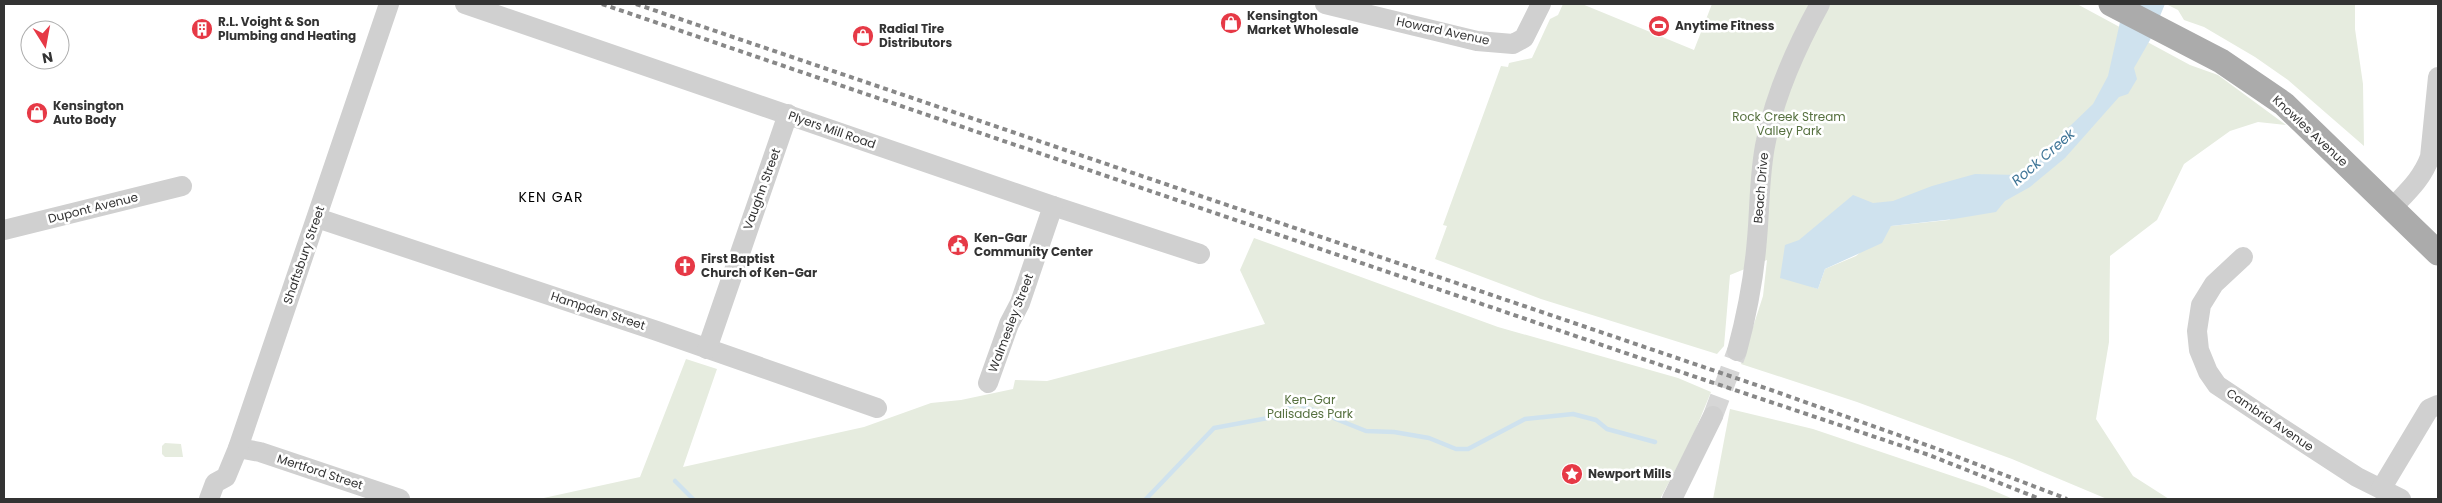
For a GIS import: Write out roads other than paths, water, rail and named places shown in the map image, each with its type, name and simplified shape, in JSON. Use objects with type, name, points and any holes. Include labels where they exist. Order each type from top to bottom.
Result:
[{"type":"main road","name":"Knowles Avenue","points":[[2116,6],[2220,61],[2284,104],[2438,254]]},
{"type":"street","name":"Shaftsbury Street","points":[[209,499],[215,482],[226,477],[238,448],[389,4]]},
{"type":"street","name":"Plyers Mill Road","points":[[465,4],[1053,206],[1200,254]]},
{"type":"street","name":"Howard Avenue","points":[[1325,4],[1477,41],[1513,44],[1524,38],[1541,4]]},
{"type":"street","name":"Beach Drive","points":[[1737,351],[1747,314],[1757,241],[1766,141],[1773,112],[1793,61],[1820,4]]},
{"type":"street","points":[[2391,209],[2420,179],[2430,157],[2438,77]]},
{"type":"street","name":"Vaughn Street","points":[[707,350],[788,114]]},
{"type":"street","name":"Dupont Avenue","points":[[4,230],[182,186]]},
{"type":"street","name":"Walmesley Street","points":[[988,383],[1009,324],[1020,303],[1053,206]]},
{"type":"street","name":"Hampden Street","points":[[317,218],[877,408]]},
{"type":"street","name":"Cambria Avenue","points":[[2243,257],[2214,284],[2201,305],[2197,331],[2199,350],[2208,372],[2217,385],[2356,477],[2401,499]]},
{"type":"street","points":[[2381,489],[2433,407]]},
{"type":"street","points":[[1672,499],[1714,416]]},
{"type":"street","name":"Mertford Street","points":[[238,448],[260,452],[400,499]]},
{"type":"water","name":"Rock Creek","points":[[2130,4],[2165,4],[2150,40],[2134,68],[2137,79],[2128,94],[2119,97],[2065,158],[2030,187],[2005,201],[1996,212],[1891,226],[1882,243],[1825,269],[1818,289],[1780,278],[1785,245],[1799,240],[1853,195],[1873,203],[1893,201],[1932,186],[1975,174],[2019,175],[2093,104],[2108,76],[2120,22]]},
{"type":"waterway","points":[[1146,499],[1214,428],[1273,417],[1296,403],[1366,431],[1394,432],[1429,438],[1456,449],[1468,449],[1525,419],[1573,414],[1596,420],[1607,429],[1655,442]]},
{"type":"waterway","points":[[675,481],[693,499]]},
{"type":"tunnel","points":[[1713,416],[1737,351]]},
{"type":"railway","points":[[602,4],[1929,455],[2040,499]]},
{"type":"railway","points":[[636,4],[1774,391],[1932,447],[2067,499]]},
{"type":"place","name":"Kensington Market Wholesale","points":[[1231,23]]},
{"type":"place","name":"Anytime Fitness","points":[[1659,26]]},
{"type":"place","name":"R.L. Voight & Son Plumbing and Heating","points":[[202,29]]},
{"type":"place","name":"Radial Tire Distributors","points":[[863,36]]},
{"type":"place","name":"Kensington Auto Body","points":[[37,113]]},
{"type":"place","name":"Ken-Gar Community Center","points":[[958,245]]},
{"type":"place","name":"First Baptist Church of Ken-Gar","points":[[685,266]]},
{"type":"place","name":"Newport Mills","points":[[1572,474]]},
{"type":"district","name":"KEN GAR","points":[[551,197]]},
{"type":"park label","name":"Rock Creek Stream Valley Park","points":[[1789,124]]},
{"type":"park label","name":"Ken-Gar Palisades Park","points":[[1310,407]]}]
